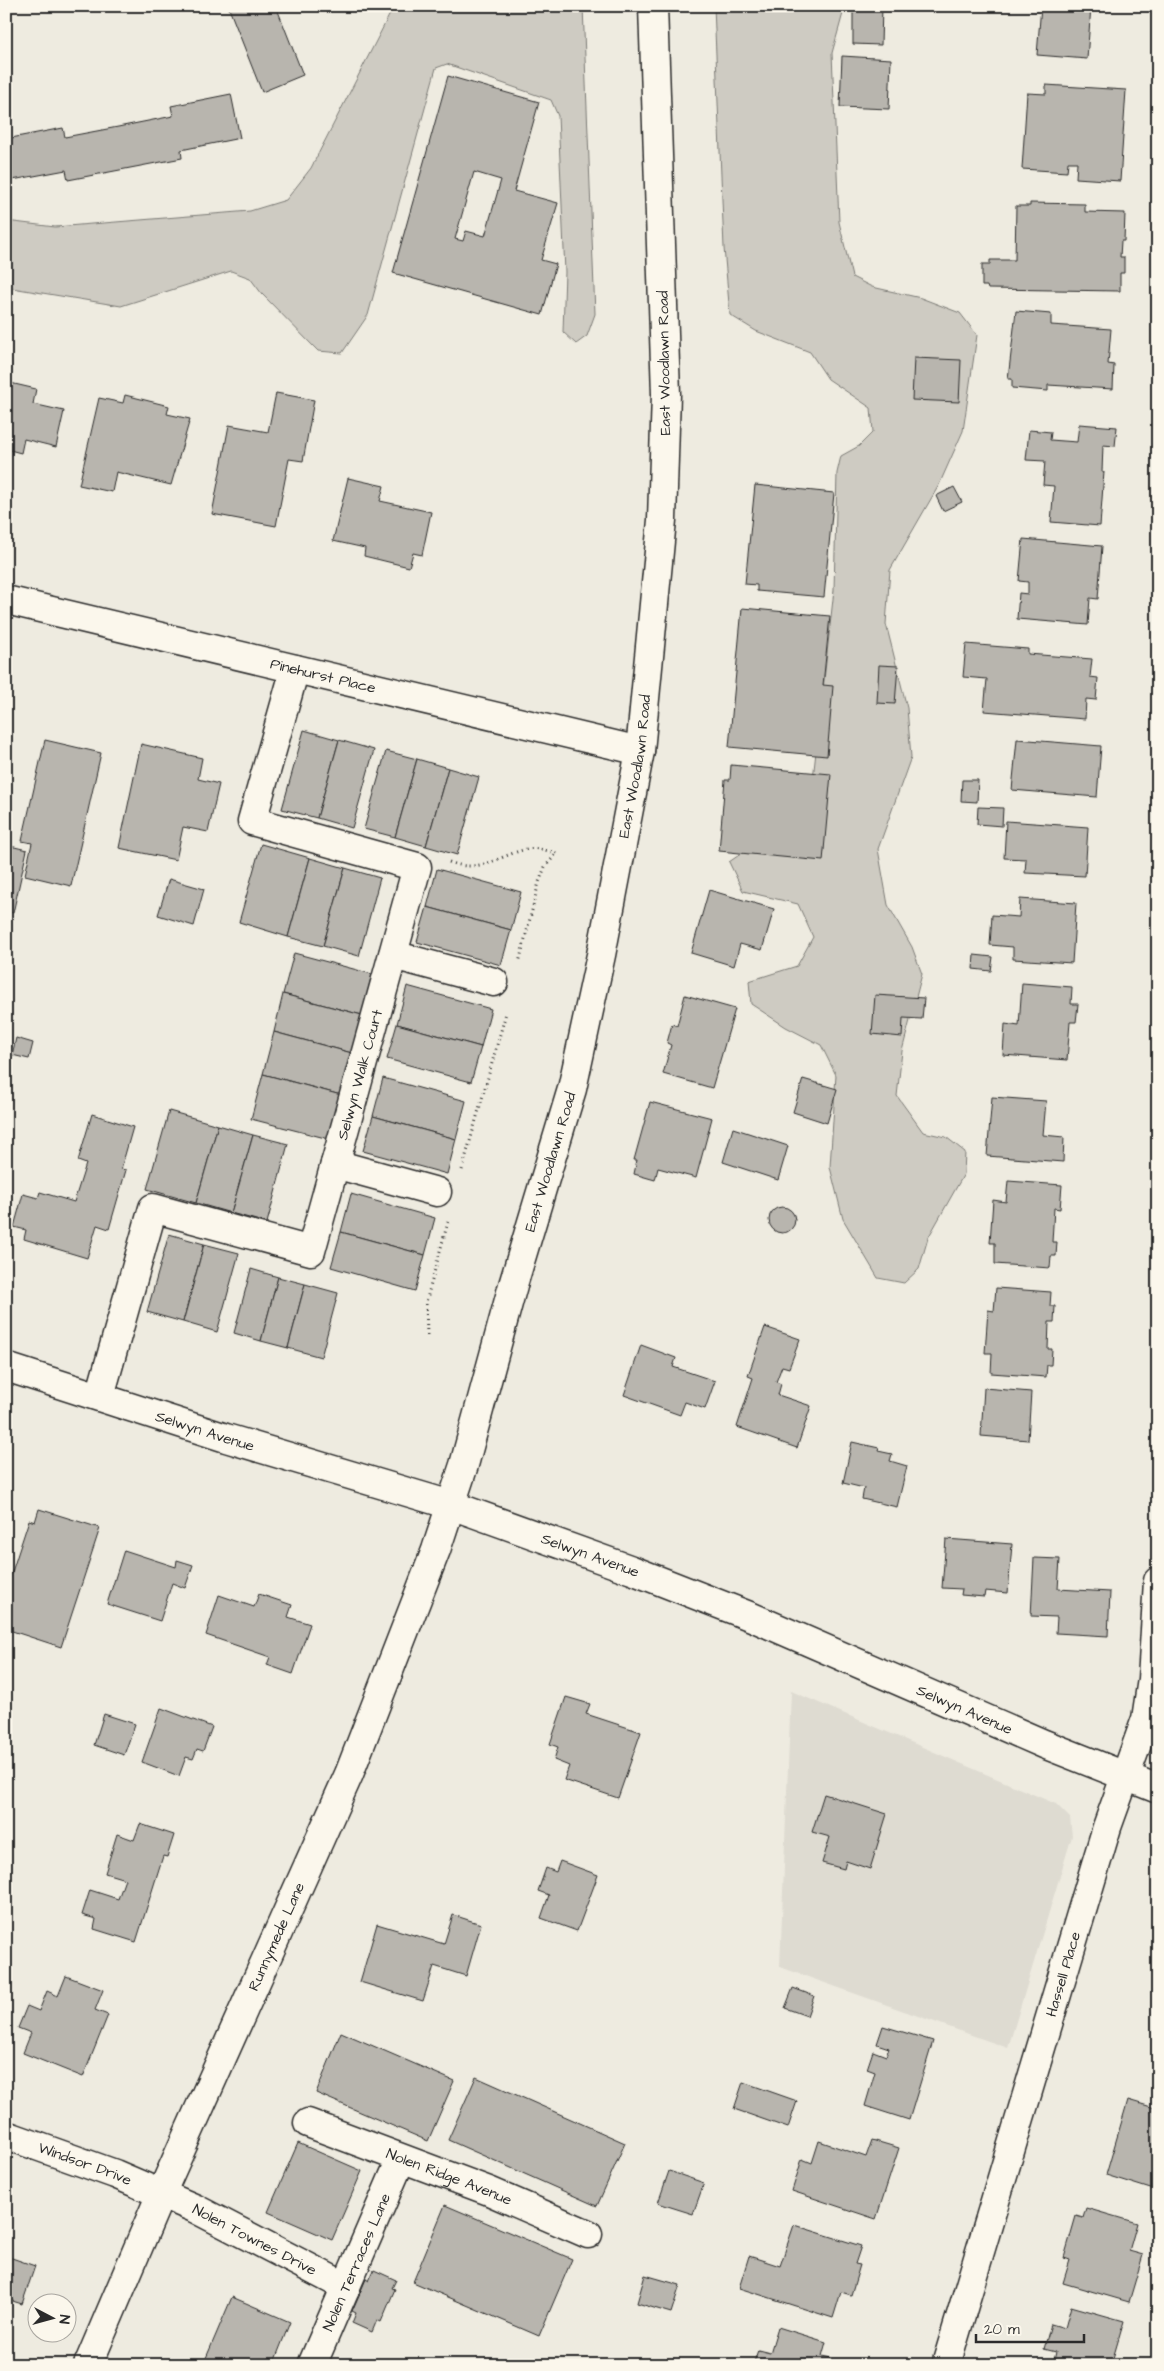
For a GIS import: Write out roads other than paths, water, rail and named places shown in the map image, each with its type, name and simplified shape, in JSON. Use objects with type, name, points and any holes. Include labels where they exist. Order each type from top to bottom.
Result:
[{"type":"street","name":"East Woodlawn Road","points":[[451,1505],[572,1089],[601,955],[640,751],[662,520],[666,408],[653,6]]},
{"type":"street","name":"Pinehurst Place","points":[[6,600],[640,751]]},
{"type":"street","name":"Selwyn Walk Court","points":[[100,1396],[152,1208],[311,1252],[417,867],[252,821],[295,669]]},
{"type":"street","points":[[393,955],[501,993]]},
{"type":"street","points":[[335,1164],[438,1192]]},
{"type":"street","name":"Selwyn Avenue","points":[[6,1367],[226,1438],[451,1505],[632,1570],[752,1617],[1000,1725],[1158,1789]]},
{"type":"street","name":"Runnymede Lane","points":[[88,2365],[161,2194],[349,1774],[436,1550],[451,1505]]},
{"type":"street","name":"Hassell Place","points":[[946,2365],[1105,1834],[1146,1720],[1149,1703],[1158,1580]]},
{"type":"street","name":"Nolen Ridge Avenue","points":[[308,2123],[489,2191],[588,2234]]},
{"type":"street","name":"Windsor Drive","points":[[6,2135],[72,2158],[161,2194]]},
{"type":"street","name":"Nolen Terraces Lane","points":[[312,2365],[401,2159]]},
{"type":"street","name":"Nolen Townes Drive","points":[[161,2194],[226,2223],[307,2269],[346,2287]]}]
